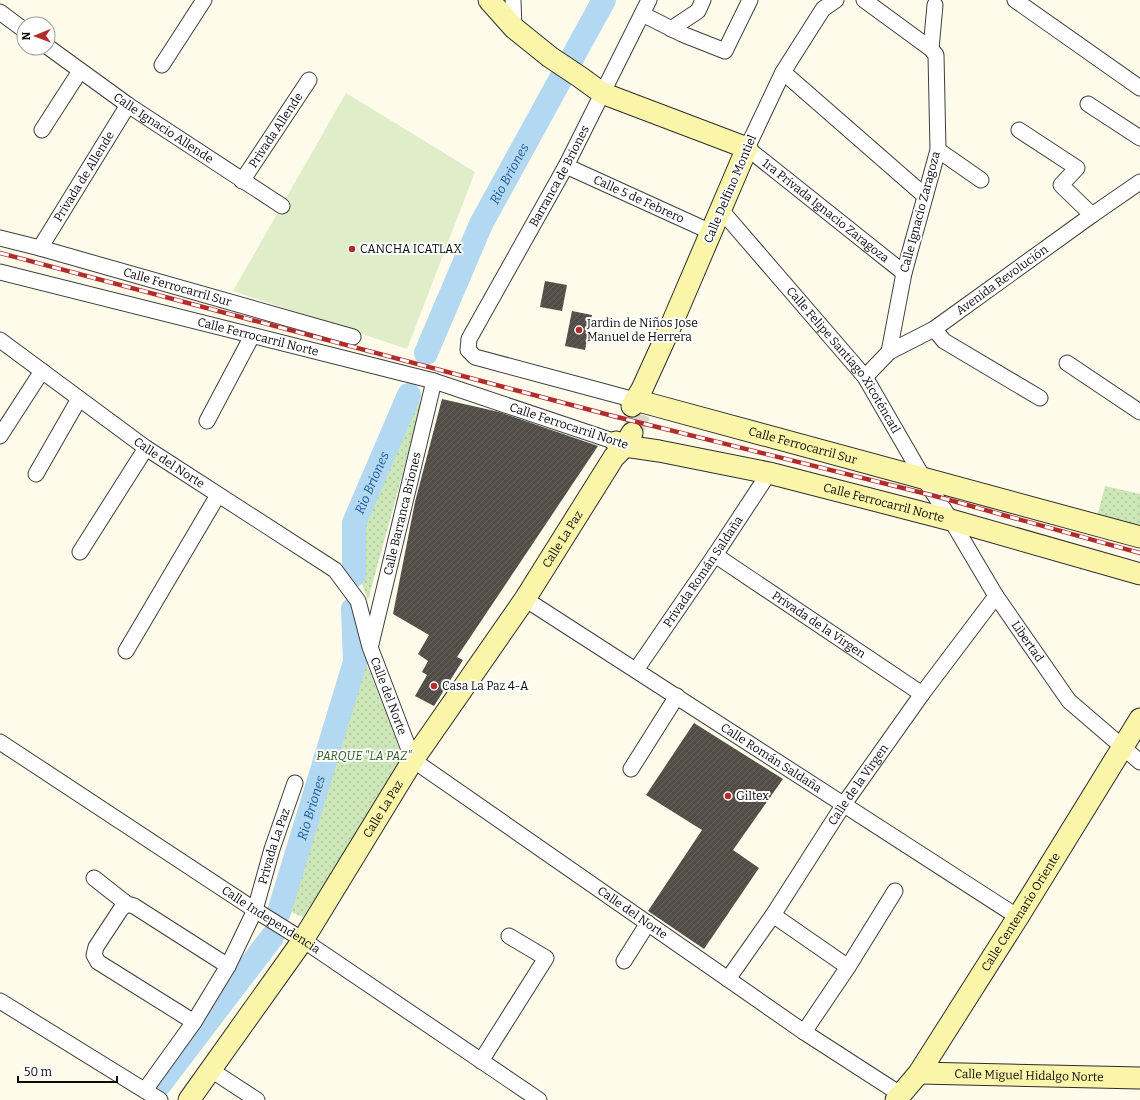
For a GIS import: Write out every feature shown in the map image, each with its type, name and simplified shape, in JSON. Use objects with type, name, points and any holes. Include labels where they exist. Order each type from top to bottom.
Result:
[{"type":"main road","points":[[489,0],[514,28],[550,57],[602,94],[747,148]]},
{"type":"main road","name":"Calle Delfino Montiel","points":[[639,401],[747,148]]},
{"type":"main road","name":"Calle Ferrocarril Sur","points":[[639,401],[1140,537]]},
{"type":"main road","name":"Calle Ferrocarril Norte","points":[[622,441],[658,451],[769,473],[951,520],[1140,574]]},
{"type":"main road","name":"Calle La Paz","points":[[189,1100],[303,940],[413,760],[525,599],[622,441]]},
{"type":"main road","name":"Calle Centenario Oriente","points":[[898,1097],[919,1073],[1018,917],[1140,719]]},
{"type":"main road","name":"Calle Miguel Hidalgo Norte","points":[[919,1073],[1140,1078]]},
{"type":"street","points":[[162,65],[204,0]]},
{"type":"street","points":[[513,0],[514,28]]},
{"type":"street","name":"Barranca de Briones","points":[[468,350],[469,339],[566,166],[649,0]]},
{"type":"street","points":[[671,29],[698,11],[703,0]]},
{"type":"street","points":[[642,14],[682,34],[725,51],[750,0]]},
{"type":"street","name":"Calle Delfino Montiel","points":[[747,148],[783,72],[823,9],[836,0]]},
{"type":"street","points":[[864,0],[931,49]]},
{"type":"street","points":[[1015,0],[1140,88]]},
{"type":"street","points":[[931,49],[935,5]]},
{"type":"street","points":[[0,12],[16,24]]},
{"type":"street","name":"Calle Ignacio Zaragoza","points":[[890,352],[904,273],[938,150],[936,55],[931,49]]},
{"type":"street","name":"Calle Ignacio Allende","points":[[56,53],[128,106],[282,206]]},
{"type":"street","points":[[42,130],[80,71]]},
{"type":"street","points":[[783,72],[925,196]]},
{"type":"street","name":"Privada Allende","points":[[242,180],[309,80]]},
{"type":"street","points":[[1088,104],[1140,138]]},
{"type":"street","name":"Privada de Allende","points":[[40,248],[128,106]]},
{"type":"street","points":[[1019,130],[1077,168],[1061,185],[1092,215]]},
{"type":"street","name":"1ra Privada Ignacio Zaragoza","points":[[747,148],[904,273]]},
{"type":"street","points":[[938,150],[982,180]]},
{"type":"street","name":"Calle 5 de Febrero","points":[[566,166],[711,232]]},
{"type":"street","name":"Avenida Revolución","points":[[865,377],[890,352],[934,329],[1140,182]]},
{"type":"street","name":"Calle Felipe Santiago Xicoténcatl","points":[[721,210],[865,377],[924,479],[951,520]]},
{"type":"street","name":"Calle Ferrocarril Sur","points":[[0,238],[353,337]]},
{"type":"street","name":"Calle Ferrocarril Norte","points":[[0,272],[434,381],[622,441]]},
{"type":"street","points":[[934,329],[944,341],[1040,398]]},
{"type":"street","points":[[207,421],[252,336]]},
{"type":"street","name":"Calle del Norte","points":[[0,340],[146,448],[335,570],[358,601],[370,647],[413,760],[898,1097]]},
{"type":"street","name":"Calle Ferrocarril Sur","points":[[468,350],[475,357],[639,401]]},
{"type":"street","points":[[1067,363],[1140,412]]},
{"type":"street","points":[[0,436],[42,371]]},
{"type":"street","name":"Calle Barranca Briones","points":[[370,647],[434,381]]},
{"type":"street","points":[[36,474],[79,399]]},
{"type":"street","points":[[80,552],[146,448]]},
{"type":"street","name":"Privada Román Saldaña","points":[[636,670],[769,473]]},
{"type":"street","points":[[126,651],[218,495]]},
{"type":"street","name":"Libertad","points":[[951,520],[996,596],[1069,701],[1122,747]]},
{"type":"street","name":"Privada de la Virgen","points":[[715,555],[922,694]]},
{"type":"street","name":"Calle de la Virgen","points":[[728,979],[773,915],[844,804],[922,694],[996,596]]},
{"type":"street","name":"Calle Román Saldaña","points":[[525,599],[1018,917]]},
{"type":"street","points":[[631,769],[677,696]]},
{"type":"street","name":"Calle Independencia","points":[[0,742],[303,940],[539,1100]]},
{"type":"street","points":[[1122,747],[1140,762]]},
{"type":"street","name":"Privada La Paz","points":[[255,910],[272,849],[295,783]]},
{"type":"street","points":[[94,878],[127,904],[134,906],[228,966]]},
{"type":"street","points":[[804,1032],[848,968],[894,891]]},
{"type":"street","points":[[127,904],[121,908],[96,947],[94,955],[98,962],[194,1022]]},
{"type":"street","points":[[145,1090],[194,1022],[228,966],[255,910]]},
{"type":"street","points":[[773,915],[848,968]]},
{"type":"street","points":[[624,961],[648,923]]},
{"type":"street","points":[[481,1061],[546,958],[509,936]]},
{"type":"street","points":[[0,1002],[160,1100]]},
{"type":"street","points":[[211,1070],[257,1100]]},
{"type":"green space","name":"CANCHA ICATLAX","points":[[346,93],[475,172],[407,349],[233,291]]},
{"type":"green space","points":[[412,400],[422,403],[368,600],[360,578],[363,528]]},
{"type":"green space","points":[[1105,486],[1140,494],[1140,532],[1096,521]]},
{"type":"green space","name":"PARQUE \"LA PAZ\"","points":[[361,649],[404,760],[303,917],[280,907],[355,662]]},
{"type":"building","points":[[545,281],[567,285],[562,311],[540,307]]},
{"type":"building","name":"Jardin de Niños Jose Manuel de Herrera","points":[[572,311],[592,315],[585,350],[565,346]]},
{"type":"building","points":[[442,399],[499,412],[598,446],[457,657],[463,660],[434,706],[415,696],[427,675],[422,672],[428,661],[418,654],[429,635],[393,614],[415,502]]},
{"type":"building","points":[[694,723],[783,779],[733,850],[759,868],[704,949],[648,911],[702,830],[646,795]]},
{"type":"waterway","name":"Rio Briones","points":[[426,353],[481,224],[604,0]]},
{"type":"waterway","name":"Rio Briones","points":[[354,575],[354,523],[409,395]]},
{"type":"waterway","name":"Rio Briones","points":[[279,912],[355,662],[353,609]]},
{"type":"waterway","name":"Rio Briones","points":[[160,1084],[272,937]]},
{"type":"tunnel","points":[[632,433],[642,409]]},
{"type":"railway","points":[[0,253],[613,416],[935,496],[1140,553]]},
{"type":"place","name":"CANCHA ICATLAX","points":[[352,249]]},
{"type":"place","name":"Jardin de Niños Jose Manuel de Herrera","points":[[579,330]]},
{"type":"place","name":"Casa La Paz 4-A","points":[[434,686]]},
{"type":"place","name":"Giltex","points":[[728,796]]}]
